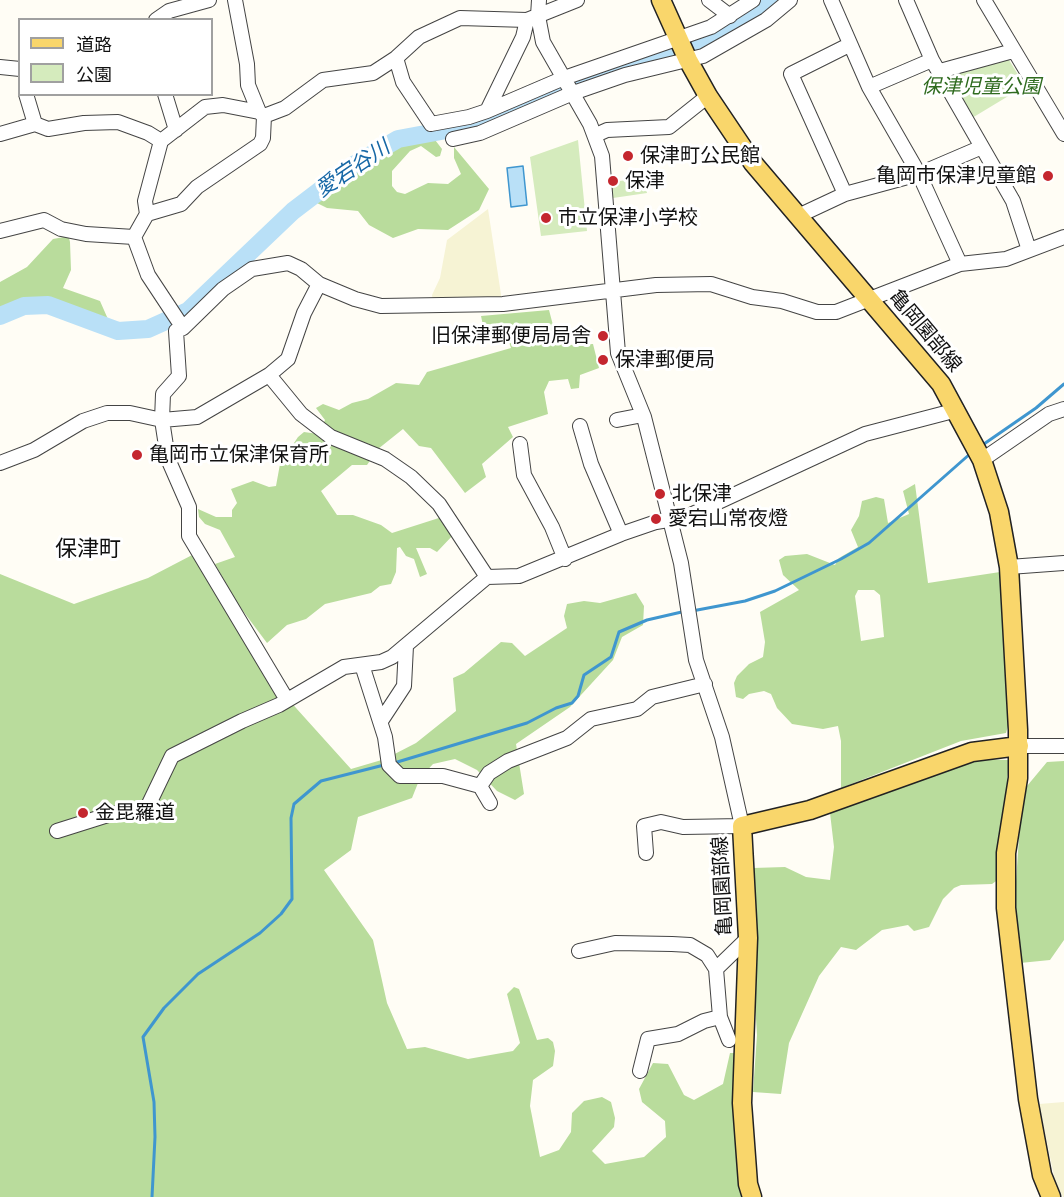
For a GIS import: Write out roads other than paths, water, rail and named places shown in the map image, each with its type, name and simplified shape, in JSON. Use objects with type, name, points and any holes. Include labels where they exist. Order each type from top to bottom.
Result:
[{"type":"main road","name":"亀岡園部線","points":[[661,0],[708,96],[753,163],[941,384],[979,453],[999,512],[1009,567],[1019,746],[1018,778],[1006,853],[1006,908],[1028,1099],[1042,1175],[1051,1197]]},
{"type":"main road","name":"亀岡園部線","points":[[752,1197],[748,1184],[742,1103],[748,938],[742,826],[810,810],[972,752],[1019,746]]},
{"type":"street","points":[[158,18],[167,6],[209,0]]},
{"type":"street","points":[[147,214],[181,204],[197,187],[260,144],[263,138],[261,114],[248,85],[247,64],[235,0]]},
{"type":"street","points":[[487,111],[533,18],[539,0]]},
{"type":"street","points":[[181,326],[148,276],[134,237],[147,214],[145,201],[161,141],[206,107],[224,105],[261,114],[285,108],[323,80],[373,73],[396,58],[419,37],[460,18],[533,18],[577,0]]},
{"type":"street","points":[[709,0],[730,16]]},
{"type":"street","points":[[453,139],[480,133],[568,86],[634,72],[684,50],[711,27],[753,0]]},
{"type":"street","points":[[396,58],[403,82],[431,124],[446,122],[684,50],[724,45],[766,20],[790,0]]},
{"type":"street","points":[[831,0],[869,87],[919,174],[960,264]]},
{"type":"street","points":[[906,0],[936,66],[1013,201],[1029,250]]},
{"type":"street","points":[[984,0],[1064,134]]},
{"type":"street","points":[[533,18],[543,42],[596,135],[602,156],[618,353],[643,415],[670,520],[696,660],[722,737],[742,826],[683,826],[661,822],[644,826],[646,853]]},
{"type":"street","points":[[845,194],[791,74],[849,45]]},
{"type":"street","points":[[869,87],[936,66],[1013,51]]},
{"type":"street","points":[[0,67],[18,69]]},
{"type":"street","points":[[27,96],[35,124]]},
{"type":"street","points":[[166,96],[176,130]]},
{"type":"street","points":[[596,135],[607,130],[669,127],[708,96]]},
{"type":"street","points":[[0,134],[35,124],[48,129],[84,123],[118,122],[148,133],[161,141]]},
{"type":"street","points":[[798,216],[845,194],[919,174],[982,147]]},
{"type":"street","points":[[1,229],[44,220],[61,229],[86,234],[134,237]]},
{"type":"street","points":[[287,700],[189,536],[189,507],[168,459],[162,420],[163,394],[179,376],[176,331],[223,289],[252,269],[288,263],[301,269],[319,284],[355,299],[381,306],[503,304],[656,285],[711,284],[752,297],[782,301],[817,312],[836,312],[870,301],[960,264],[1006,259],[1064,237]]},
{"type":"street","points":[[0,463],[34,450],[83,420],[107,412],[130,413],[162,420],[196,417],[269,375],[288,359],[304,313],[319,284]]},
{"type":"street","points":[[269,375],[301,414],[332,437],[385,459],[411,477],[439,504],[487,577]]},
{"type":"street","points":[[979,453],[1049,414],[1064,409]]},
{"type":"street","points":[[57,831],[111,813],[139,811],[147,808],[172,756],[287,700],[344,667],[381,662],[406,646],[459,598],[487,577],[519,576],[621,534],[686,517],[865,434],[957,410]]},
{"type":"street","points":[[617,420],[643,415]]},
{"type":"street","points":[[580,426],[595,475],[621,534]]},
{"type":"street","points":[[520,444],[524,475],[552,527],[565,559]]},
{"type":"street","points":[[1009,567],[1064,563]]},
{"type":"street","points":[[381,721],[404,686],[406,646]]},
{"type":"street","points":[[362,665],[381,721],[389,765],[400,776],[443,776],[480,786],[490,803]]},
{"type":"street","points":[[480,786],[489,773],[508,761],[567,738],[591,719],[637,709],[652,697],[705,684]]},
{"type":"street","points":[[1019,746],[1064,746]]},
{"type":"street","points":[[716,969],[748,938]]},
{"type":"street","points":[[579,951],[615,943],[690,945],[707,955],[716,969],[720,1017],[729,1040]]},
{"type":"street","points":[[640,1071],[648,1039],[678,1034],[720,1017]]},
{"type":"water","points":[[523,166],[527,205],[511,207],[507,168]]},
{"type":"waterway","name":"愛宕谷川","points":[[0,316],[24,306],[48,305],[118,331],[148,329],[188,311],[293,211],[352,166],[398,139],[479,124],[605,72],[701,44],[735,27],[768,0]]},
{"type":"waterway","points":[[981,446],[1036,408],[1064,384]]},
{"type":"waterway","points":[[692,611],[745,601],[775,591],[841,559],[869,543],[971,453]]},
{"type":"waterway","points":[[394,763],[527,723],[556,708],[572,703],[578,696],[584,675],[611,657],[619,632],[647,620],[686,611]]},
{"type":"waterway","points":[[152,1197],[154,1102],[143,1037],[164,1008],[198,974],[260,933],[281,914],[292,899],[291,818],[294,804],[321,781],[384,765]]},
{"type":"place","name":"保津町公民館","points":[[628,156]]},
{"type":"place","name":"亀岡市保津児童館","points":[[1048,176]]},
{"type":"place","name":"保津","points":[[613,181]]},
{"type":"place","name":"市立保津小学校","points":[[546,218]]},
{"type":"place","name":"旧保津郵便局局舎","points":[[603,336]]},
{"type":"place","name":"保津郵便局","points":[[603,360]]},
{"type":"place","name":"亀岡市立保津保育所","points":[[137,455]]},
{"type":"place","name":"北保津","points":[[660,494]]},
{"type":"place","name":"愛宕山常夜燈","points":[[656,519]]},
{"type":"place","name":"金毘羅道","points":[[83,813]]},
{"type":"district","name":"保津町","points":[[88,550]]},
{"type":"park label","name":"保津児童公園","points":[[981,87]]}]
